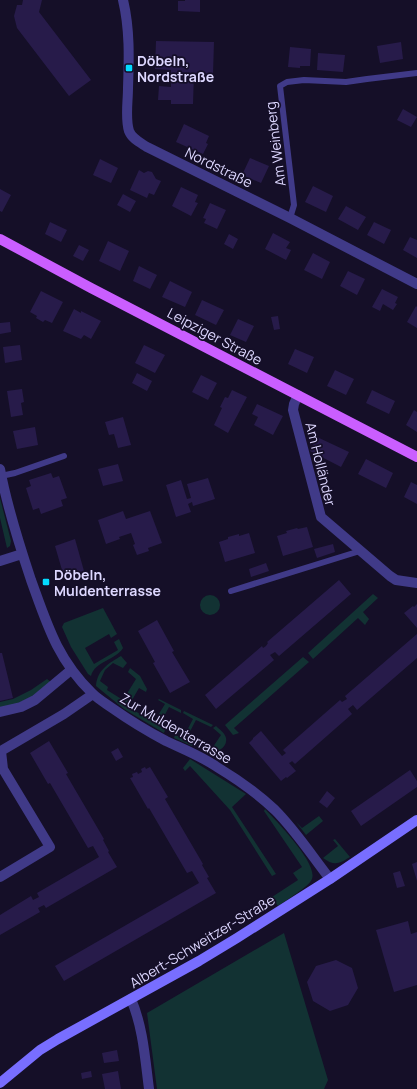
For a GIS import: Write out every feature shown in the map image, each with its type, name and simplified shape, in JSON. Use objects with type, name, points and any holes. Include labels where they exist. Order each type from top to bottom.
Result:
[{"type":"main road","name":"Leipziger Straße","points":[[0,240],[417,457]]},
{"type":"street","name":"Nordstraße","points":[[123,0],[128,27],[127,123],[130,133],[135,139],[147,147],[290,218],[417,284]]},
{"type":"street","name":"Am Holländer","points":[[298,395],[293,410],[321,517],[390,576],[396,580],[417,583]]},
{"type":"street","name":"Zur Muldenterrasse","points":[[1,473],[2,492],[46,624],[56,645],[71,670],[93,694],[121,715],[152,734],[217,766],[262,798],[287,823],[330,879]]},
{"type":"street","points":[[0,561],[22,554]]},
{"type":"street","points":[[0,712],[21,707],[35,700],[71,670]]},
{"type":"street","points":[[0,878],[50,847],[3,770],[1,751],[64,714],[93,694]]},
{"type":"street","name":"Albert-Schweitzer-Straße","points":[[0,1083],[40,1050],[199,961],[330,879],[417,820]]},
{"type":"street","points":[[131,998],[142,1034],[149,1089]]},
{"type":"lane","name":"Am Weinberg","points":[[290,218],[294,205],[280,86],[287,82],[304,80],[346,82],[417,73]]},
{"type":"lane","points":[[1,473],[15,473],[64,456]]},
{"type":"lane","points":[[230,591],[360,551]]},
{"type":"green space","points":[[0,498],[11,541],[10,546],[7,548],[0,518]]},
{"type":"green space","points":[[373,594],[378,598],[363,612],[369,619],[365,625],[358,618],[313,659],[308,653]]},
{"type":"green space","points":[[206,595],[214,595],[220,601],[220,609],[214,615],[206,615],[200,609],[200,601]]},
{"type":"green space","points":[[103,608],[117,634],[111,638],[109,634],[85,648],[94,664],[118,650],[114,642],[119,639],[123,648],[116,655],[97,667],[91,676],[88,674],[71,647],[62,627],[64,623]]},
{"type":"green space","points":[[121,656],[127,663],[123,668],[113,663],[105,670],[100,681],[108,687],[107,690],[123,700],[136,679],[128,672],[130,668],[140,676],[147,689],[146,692],[139,688],[128,707],[154,722],[165,704],[158,700],[159,699],[181,710],[181,713],[169,707],[159,726],[165,730],[164,733],[124,709],[96,686],[101,671],[108,664]]},
{"type":"green space","points":[[303,657],[309,662],[234,728],[239,733],[233,735],[225,725]]},
{"type":"green space","points":[[47,679],[51,682],[31,697],[17,704],[0,708],[0,702],[13,699],[31,690]]},
{"type":"green space","points":[[184,711],[213,725],[211,727],[196,720],[186,739],[194,743],[192,746],[174,738],[175,735],[183,738],[193,719],[183,713]]},
{"type":"green space","points":[[216,726],[226,738],[225,745],[220,750],[206,753],[202,750],[203,747],[211,750],[221,735],[213,728]]},
{"type":"green space","points":[[190,759],[246,794],[232,807],[276,874],[272,876],[230,810],[190,766],[185,771],[183,768]]},
{"type":"green space","points":[[265,809],[295,842],[309,863],[312,872],[312,879],[307,886],[278,906],[272,897],[298,880],[293,873],[302,867],[264,811]]},
{"type":"green space","points":[[319,816],[323,821],[306,835],[296,822],[302,828]]},
{"type":"green space","points":[[335,839],[350,857],[343,861],[333,863],[323,858],[338,846],[333,840]]},
{"type":"green space","points":[[284,933],[328,1080],[324,1089],[157,1089],[147,1013]]},
{"type":"building","points":[[23,0],[42,0],[39,12],[91,80],[69,96],[17,28],[14,16],[17,5],[22,5]]},
{"type":"building","points":[[200,0],[200,12],[178,11],[178,1]]},
{"type":"building","points":[[156,41],[214,42],[213,74],[194,73],[193,104],[171,104],[171,100],[158,100],[159,86],[171,87],[171,70],[155,69]]},
{"type":"building","points":[[401,42],[403,59],[380,63],[377,46]]},
{"type":"building","points":[[290,47],[311,49],[310,66],[300,66],[300,68],[288,67]]},
{"type":"building","points":[[318,53],[345,55],[343,72],[317,70]]},
{"type":"building","points":[[403,109],[417,117],[411,127],[397,120]]},
{"type":"building","points":[[184,124],[209,136],[206,143],[208,144],[203,154],[176,142]]},
{"type":"building","points":[[250,158],[269,166],[261,183],[242,175]]},
{"type":"building","points":[[100,159],[118,168],[111,183],[93,175]]},
{"type":"building","points":[[139,170],[144,173],[148,171],[152,172],[156,179],[161,181],[154,195],[149,193],[147,198],[130,190]]},
{"type":"building","points":[[313,186],[333,196],[326,212],[305,202]]},
{"type":"building","points":[[181,187],[198,195],[195,202],[198,203],[191,216],[172,206]]},
{"type":"building","points":[[0,189],[11,195],[2,212],[0,211]]},
{"type":"building","points":[[123,194],[136,201],[130,212],[117,205]]},
{"type":"building","points":[[210,203],[226,210],[217,229],[204,223],[206,219],[203,218]]},
{"type":"building","points":[[346,206],[366,217],[358,230],[338,219]]},
{"type":"building","points":[[50,222],[67,230],[61,242],[45,234]]},
{"type":"building","points":[[374,222],[391,230],[384,244],[367,235]]},
{"type":"building","points":[[273,233],[290,242],[286,248],[291,250],[286,260],[265,249]]},
{"type":"building","points":[[229,234],[238,239],[233,249],[224,244]]},
{"type":"building","points":[[410,237],[417,240],[417,258],[403,250]]},
{"type":"building","points":[[108,241],[129,251],[120,271],[99,261]]},
{"type":"building","points":[[79,245],[89,250],[83,261],[73,256]]},
{"type":"building","points":[[313,253],[330,262],[322,279],[304,270]]},
{"type":"building","points":[[139,266],[157,275],[150,289],[133,281]]},
{"type":"building","points":[[348,271],[365,279],[357,295],[340,286]]},
{"type":"building","points":[[170,281],[192,292],[185,307],[162,297]]},
{"type":"building","points":[[382,289],[398,297],[395,303],[397,304],[393,310],[383,304],[380,311],[372,307]]},
{"type":"building","points":[[41,291],[63,302],[52,323],[45,320],[43,322],[30,312]]},
{"type":"building","points":[[202,300],[224,310],[216,325],[195,315]]},
{"type":"building","points":[[416,306],[417,307],[417,328],[407,322]]},
{"type":"building","points":[[74,309],[101,321],[91,339],[84,335],[81,339],[63,331]]},
{"type":"building","points":[[278,316],[280,329],[274,330],[271,317]]},
{"type":"building","points":[[238,319],[254,326],[246,342],[230,335]]},
{"type":"building","points":[[10,322],[11,332],[0,334],[0,323]]},
{"type":"building","points":[[20,345],[22,360],[5,363],[3,347]]},
{"type":"building","points":[[144,345],[165,355],[155,373],[135,363]]},
{"type":"building","points":[[295,349],[314,357],[307,373],[288,364]]},
{"type":"building","points":[[335,370],[354,379],[346,395],[327,386]]},
{"type":"building","points":[[137,373],[152,381],[147,391],[132,383]]},
{"type":"building","points":[[201,375],[217,383],[208,400],[192,392]]},
{"type":"building","points":[[22,389],[24,402],[21,403],[23,415],[11,417],[7,391]]},
{"type":"building","points":[[232,390],[247,397],[228,433],[214,425],[222,408],[220,407],[225,397],[228,398]]},
{"type":"building","points":[[372,390],[395,401],[389,414],[366,403]]},
{"type":"building","points":[[257,404],[283,416],[273,435],[254,425],[258,417],[252,414]]},
{"type":"building","points":[[414,410],[417,412],[417,432],[406,425]]},
{"type":"building","points":[[123,417],[131,445],[118,448],[114,434],[109,435],[105,422]]},
{"type":"building","points":[[35,427],[38,445],[17,449],[13,431]]},
{"type":"building","points":[[317,437],[349,452],[341,467],[310,451]]},
{"type":"building","points":[[366,459],[393,473],[386,488],[358,474]]},
{"type":"building","points":[[118,464],[123,481],[103,486],[98,469]]},
{"type":"building","points":[[51,473],[53,478],[59,476],[67,498],[61,500],[63,506],[41,514],[39,508],[33,510],[26,488],[31,486],[29,480]]},
{"type":"building","points":[[208,478],[215,499],[193,506],[192,502],[188,504],[191,512],[176,517],[166,485],[181,480],[187,499],[191,498],[187,484]]},
{"type":"building","points":[[411,482],[417,485],[417,504],[404,497]]},
{"type":"building","points":[[123,511],[126,519],[150,511],[162,543],[148,548],[149,551],[137,555],[133,545],[135,544],[131,533],[106,544],[98,520]]},
{"type":"building","points":[[307,527],[313,547],[283,556],[277,536],[287,533],[286,531]]},
{"type":"building","points":[[249,533],[255,553],[225,562],[219,542],[228,539],[228,537]]},
{"type":"building","points":[[75,539],[84,571],[64,577],[55,546]]},
{"type":"building","points":[[333,544],[335,552],[317,558],[314,549]]},
{"type":"building","points":[[266,563],[269,571],[251,577],[249,569]]},
{"type":"building","points":[[339,580],[351,594],[279,656],[275,652],[270,655],[274,660],[216,709],[205,695],[262,646],[263,648],[266,646],[268,643],[267,642]]},
{"type":"building","points":[[417,604],[417,628],[404,613]]},
{"type":"building","points":[[157,620],[174,651],[172,652],[190,682],[170,693],[153,663],[155,662],[138,631]]},
{"type":"building","points":[[417,634],[417,658],[357,710],[353,705],[348,709],[352,714],[295,764],[292,761],[289,763],[296,771],[287,778],[286,777],[281,781],[249,743],[261,731],[282,756],[286,753],[283,750],[340,700],[342,702],[347,699],[345,696]]},
{"type":"building","points":[[0,653],[2,653],[13,698],[0,701]]},
{"type":"building","points":[[49,741],[68,773],[66,774],[104,839],[103,840],[109,851],[108,852],[117,867],[46,908],[44,905],[38,908],[40,912],[0,935],[0,915],[31,896],[33,900],[39,897],[37,893],[99,857],[93,846],[88,848],[50,783],[48,784],[30,753]]},
{"type":"building","points":[[118,748],[123,757],[116,761],[111,752]]},
{"type":"building","points":[[145,767],[146,769],[150,767],[168,797],[165,799],[203,864],[202,865],[209,877],[207,878],[216,893],[64,981],[55,966],[199,883],[192,871],[187,873],[130,778],[133,777],[132,774],[142,772],[141,769]]},
{"type":"building","points":[[410,770],[417,781],[417,787],[361,826],[351,811]]},
{"type":"building","points":[[327,791],[335,798],[327,808],[319,802]]},
{"type":"building","points":[[417,862],[417,881],[412,864]]},
{"type":"building","points":[[400,871],[405,886],[397,888],[393,873]]},
{"type":"building","points":[[408,921],[411,934],[417,932],[417,985],[394,992],[376,930]]},
{"type":"building","points":[[336,960],[352,968],[358,988],[348,1005],[330,1011],[313,1001],[307,982],[316,966]]},
{"type":"building","points":[[117,1050],[119,1061],[104,1063],[102,1053]]},
{"type":"building","points":[[91,1071],[92,1077],[82,1079],[81,1073]]},
{"type":"building","points":[[118,1071],[121,1089],[105,1089],[102,1074]]},
{"type":"place","name":"Döbeln, Nordstraße","points":[[129,68]]},
{"type":"place","name":"Döbeln, Muldenterrasse","points":[[46,582]]}]
